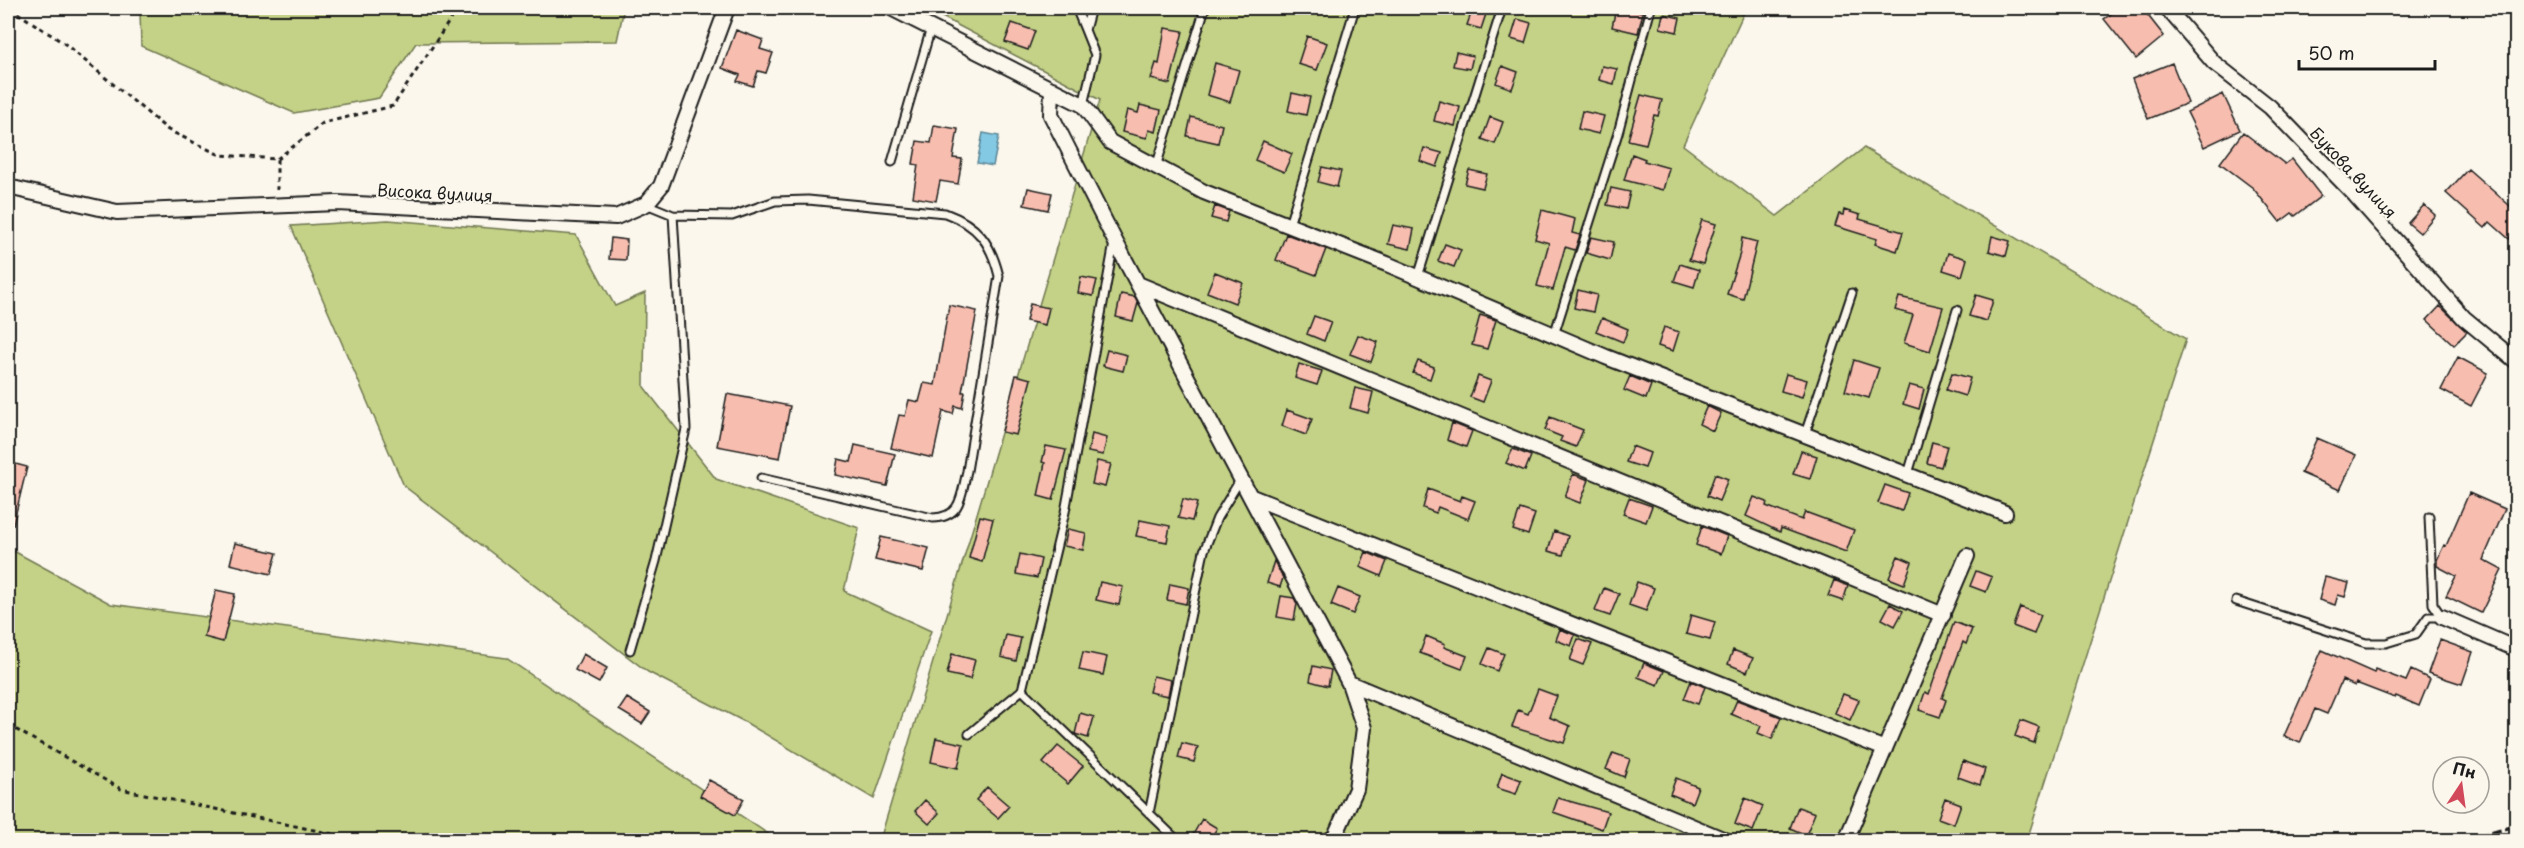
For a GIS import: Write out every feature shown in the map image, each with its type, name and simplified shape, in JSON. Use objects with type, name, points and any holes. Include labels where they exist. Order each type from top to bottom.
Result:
[{"type":"street","points":[[646,204],[661,186],[727,8]]},
{"type":"street","points":[[891,8],[1083,105],[1110,142],[1204,192],[1418,277],[1554,335],[2005,513]]},
{"type":"street","name":"Букова вулиця","points":[[2167,8],[2214,63],[2270,107],[2355,195],[2464,318],[2517,361]]},
{"type":"street","points":[[1052,89],[1051,115],[1115,241],[1349,683],[1364,728],[1356,789],[1335,836],[1330,840]]},
{"type":"street","name":"Висока вулиця","points":[[8,187],[117,212],[337,204],[616,217],[646,204]]},
{"type":"street","points":[[1138,284],[1943,615]]},
{"type":"street","points":[[1252,497],[1885,749]]},
{"type":"street","points":[[1846,840],[1967,556]]},
{"type":"street","points":[[2442,617],[2517,649]]},
{"type":"street","points":[[1349,683],[1725,840]]},
{"type":"lane","points":[[1076,8],[1095,55],[1083,105]]},
{"type":"lane","points":[[1085,30],[1091,8]]},
{"type":"lane","points":[[1156,167],[1204,8]]},
{"type":"lane","points":[[1289,225],[1355,8]]},
{"type":"lane","points":[[1418,277],[1502,8]]},
{"type":"lane","points":[[1554,335],[1618,133],[1651,8]]},
{"type":"lane","points":[[892,162],[931,28]]},
{"type":"lane","points":[[646,204],[673,215],[732,216],[775,201],[808,200],[945,213],[965,220],[981,234],[994,256],[999,276],[982,387],[967,471],[960,502],[954,512],[945,518],[933,518],[761,478]]},
{"type":"lane","points":[[630,650],[656,561],[686,429],[673,215]]},
{"type":"lane","points":[[969,734],[1022,690],[1065,512],[1115,241]]},
{"type":"lane","points":[[1805,434],[1852,293]]},
{"type":"lane","points":[[1908,474],[1957,310]]},
{"type":"lane","points":[[1149,813],[1204,551],[1217,518],[1241,478]]},
{"type":"lane","points":[[2429,517],[2433,604],[2442,617]]},
{"type":"lane","points":[[2236,601],[2366,643],[2386,643],[2416,634],[2428,617],[2442,617]]},
{"type":"lane","points":[[1022,690],[1177,840]]},
{"type":"path","points":[[10,8],[64,44],[168,130],[220,155],[277,159],[323,123],[393,106],[458,8]]},
{"type":"path","points":[[276,206],[277,159]]},
{"type":"path","points":[[8,725],[122,789],[361,840]]},
{"type":"green space","points":[[138,8],[624,8],[617,41],[416,43],[379,98],[294,113],[141,46]]},
{"type":"green space","points":[[925,8],[1746,8],[1683,145],[1777,216],[1864,148],[2186,339],[2027,840],[880,840],[1100,100]]},
{"type":"green space","points":[[388,220],[576,235],[615,306],[645,293],[644,387],[716,479],[859,528],[844,591],[931,631],[874,799],[745,722],[648,672],[404,486],[291,226]]},
{"type":"green space","points":[[8,548],[111,604],[506,658],[777,840],[8,840]]},
{"type":"water","points":[[983,133],[999,136],[993,166],[977,163]]},
{"type":"building","points":[[1473,8],[1487,11],[1481,29],[1467,25]]},
{"type":"building","points":[[1616,8],[1643,12],[1638,33],[1612,27]]},
{"type":"building","points":[[2120,8],[2142,8],[2164,36],[2136,59],[2104,19]]},
{"type":"building","points":[[1663,14],[1680,18],[1677,32],[1660,28]]},
{"type":"building","points":[[1517,19],[1531,23],[1525,43],[1511,39]]},
{"type":"building","points":[[1012,23],[1035,31],[1028,50],[1005,42]]},
{"type":"building","points":[[1165,28],[1183,31],[1170,84],[1151,79],[1156,63],[1159,64]]},
{"type":"building","points":[[736,30],[763,40],[760,49],[773,53],[766,73],[758,71],[753,86],[737,81],[740,75],[722,68]]},
{"type":"building","points":[[1307,36],[1327,43],[1317,70],[1298,64]]},
{"type":"building","points":[[1456,52],[1473,56],[1470,69],[1453,66]]},
{"type":"building","points":[[1215,63],[1239,70],[1230,102],[1207,95]]},
{"type":"building","points":[[2172,63],[2188,103],[2148,119],[2132,79]]},
{"type":"building","points":[[1502,66],[1518,72],[1512,89],[1496,83]]},
{"type":"building","points":[[1602,66],[1617,69],[1614,84],[1599,80]]},
{"type":"building","points":[[1292,93],[1310,97],[1306,115],[1288,111]]},
{"type":"building","points":[[2223,94],[2240,130],[2204,147],[2187,112]]},
{"type":"building","points":[[1641,95],[1662,100],[1658,116],[1654,115],[1646,144],[1628,140]]},
{"type":"building","points":[[1439,101],[1460,107],[1455,126],[1434,121]]},
{"type":"building","points":[[1140,105],[1161,110],[1156,132],[1149,130],[1147,138],[1122,132],[1127,110],[1138,113]]},
{"type":"building","points":[[1582,111],[1604,116],[1599,134],[1578,129]]},
{"type":"building","points":[[1191,117],[1222,125],[1218,143],[1187,136]]},
{"type":"building","points":[[1490,117],[1503,122],[1495,144],[1482,139]]},
{"type":"building","points":[[934,125],[958,129],[953,158],[962,159],[958,184],[940,181],[936,201],[913,197],[918,165],[913,164],[917,141],[931,143]]},
{"type":"building","points":[[2243,132],[2285,164],[2292,159],[2321,196],[2295,216],[2292,213],[2280,222],[2253,188],[2220,163]]},
{"type":"building","points":[[1263,141],[1292,154],[1284,172],[1255,160]]},
{"type":"building","points":[[1424,148],[1442,153],[1437,167],[1420,161]]},
{"type":"building","points":[[1632,154],[1645,159],[1644,161],[1669,168],[1663,190],[1624,180]]},
{"type":"building","points":[[1322,167],[1341,171],[1337,187],[1318,182]]},
{"type":"building","points":[[2468,169],[2517,212],[2517,230],[2509,239],[2490,222],[2485,228],[2446,193]]},
{"type":"building","points":[[1469,170],[1487,174],[1483,188],[1465,184]]},
{"type":"building","points":[[1028,188],[1052,193],[1048,210],[1024,205]]},
{"type":"building","points":[[1611,188],[1630,192],[1626,209],[1607,205]]},
{"type":"building","points":[[2424,205],[2435,215],[2420,233],[2408,223]]},
{"type":"building","points":[[1215,206],[1229,211],[1226,222],[1211,218]]},
{"type":"building","points":[[1542,210],[1575,219],[1572,233],[1580,235],[1575,250],[1565,247],[1553,290],[1537,286],[1549,243],[1535,239]]},
{"type":"building","points":[[1844,210],[1860,215],[1859,219],[1903,232],[1897,251],[1875,244],[1877,239],[1835,226],[1839,214],[1843,215]]},
{"type":"building","points":[[1702,220],[1716,224],[1703,264],[1689,260]]},
{"type":"building","points":[[1393,225],[1414,229],[1410,249],[1388,244]]},
{"type":"building","points":[[1286,234],[1326,249],[1316,275],[1276,260]]},
{"type":"building","points":[[1992,236],[2010,241],[2006,256],[1989,251]]},
{"type":"building","points":[[1591,237],[1614,242],[1610,260],[1586,253]]},
{"type":"building","points":[[611,238],[627,240],[626,260],[609,259]]},
{"type":"building","points":[[1742,238],[1757,242],[1743,299],[1727,294],[1740,253]]},
{"type":"building","points":[[1445,244],[1461,250],[1454,267],[1438,261]]},
{"type":"building","points":[[1948,253],[1967,259],[1962,276],[1943,270]]},
{"type":"building","points":[[1680,264],[1699,270],[1694,287],[1674,281]]},
{"type":"building","points":[[1215,272],[1243,283],[1235,303],[1207,292]]},
{"type":"building","points":[[1081,277],[1097,280],[1093,296],[1078,293]]},
{"type":"building","points":[[1578,290],[1597,295],[1593,312],[1574,308]]},
{"type":"building","points":[[1121,294],[1135,297],[1138,303],[1133,321],[1116,317]]},
{"type":"building","points":[[1976,295],[1993,300],[1987,321],[1969,316]]},
{"type":"building","points":[[1899,297],[1943,307],[1930,351],[1904,343],[1913,315],[1895,310]]},
{"type":"building","points":[[1030,304],[1049,308],[1045,325],[1026,321]]},
{"type":"building","points":[[949,305],[977,311],[962,392],[965,392],[962,408],[955,406],[953,414],[943,411],[933,458],[891,448],[899,415],[905,416],[909,400],[919,402],[924,383],[935,385]]},
{"type":"building","points":[[2440,306],[2467,332],[2454,345],[2427,320]]},
{"type":"building","points":[[1480,315],[1496,320],[1487,349],[1472,345]]},
{"type":"building","points":[[1314,316],[1331,322],[1324,341],[1307,334]]},
{"type":"building","points":[[1602,318],[1628,329],[1623,342],[1596,331]]},
{"type":"building","points":[[1664,327],[1679,332],[1673,351],[1658,346]]},
{"type":"building","points":[[1358,335],[1378,342],[1371,362],[1350,354]]},
{"type":"building","points":[[1107,350],[1127,355],[1123,371],[1103,366]]},
{"type":"building","points":[[2458,357],[2488,373],[2471,406],[2441,390]]},
{"type":"building","points":[[1854,360],[1879,368],[1869,398],[1845,391]]},
{"type":"building","points":[[1418,361],[1434,367],[1430,379],[1413,373]]},
{"type":"building","points":[[1299,364],[1322,371],[1317,385],[1295,378]]},
{"type":"building","points":[[1952,373],[1970,378],[1965,396],[1946,390]]},
{"type":"building","points":[[1786,374],[1807,380],[1802,397],[1781,391]]},
{"type":"building","points":[[1016,375],[1031,379],[1016,435],[1002,432]]},
{"type":"building","points":[[1478,376],[1491,381],[1483,402],[1470,397]]},
{"type":"building","points":[[1630,376],[1651,385],[1646,399],[1624,390]]},
{"type":"building","points":[[1909,385],[1924,389],[1919,409],[1903,404]]},
{"type":"building","points":[[1355,388],[1373,392],[1368,413],[1350,408]]},
{"type":"building","points":[[727,394],[790,406],[780,458],[717,446]]},
{"type":"building","points":[[1707,406],[1721,413],[1713,431],[1699,424]]},
{"type":"building","points":[[1287,410],[1312,419],[1306,435],[1282,426]]},
{"type":"building","points":[[1550,417],[1583,430],[1576,447],[1560,441],[1562,437],[1545,430]]},
{"type":"building","points":[[1452,423],[1472,431],[1466,447],[1447,440]]},
{"type":"building","points":[[1092,434],[1107,438],[1103,455],[1088,452]]},
{"type":"building","points":[[2317,438],[2356,455],[2340,490],[2301,473]]},
{"type":"building","points":[[1932,442],[1947,446],[1941,467],[1927,463]]},
{"type":"building","points":[[855,445],[895,454],[887,486],[835,475],[838,459],[851,462]]},
{"type":"building","points":[[1046,446],[1066,450],[1053,500],[1038,496]]},
{"type":"building","points":[[1632,446],[1650,453],[1645,468],[1626,462]]},
{"type":"building","points":[[1513,449],[1531,456],[1525,471],[1506,463]]},
{"type":"building","points":[[1801,451],[1817,456],[1810,479],[1793,474]]},
{"type":"building","points":[[1097,461],[1111,464],[1105,487],[1092,484]]},
{"type":"building","points":[[8,462],[27,467],[13,525],[8,525]]},
{"type":"building","points":[[1573,474],[1589,480],[1580,503],[1565,497]]},
{"type":"building","points":[[1715,474],[1728,479],[1719,501],[1707,496]]},
{"type":"building","points":[[1885,485],[1908,493],[1902,511],[1878,503]]},
{"type":"building","points":[[1428,489],[1460,501],[1462,496],[1475,501],[1468,519],[1438,507],[1436,513],[1423,508]]},
{"type":"building","points":[[2469,493],[2505,509],[2483,560],[2502,570],[2481,613],[2446,596],[2456,576],[2437,566],[2437,560],[2444,545],[2446,546]]},
{"type":"building","points":[[1754,497],[1767,502],[1766,506],[1802,520],[1805,512],[1854,530],[1846,552],[1781,528],[1780,532],[1746,516]]},
{"type":"building","points":[[1629,498],[1652,506],[1646,522],[1623,514]]},
{"type":"building","points":[[1183,499],[1197,503],[1192,521],[1178,518]]},
{"type":"building","points":[[1520,509],[1535,514],[1528,535],[1513,530]]},
{"type":"building","points":[[980,516],[993,519],[982,562],[969,558]]},
{"type":"building","points":[[1140,520],[1170,526],[1167,542],[1136,536]]},
{"type":"building","points":[[1702,526],[1727,536],[1721,554],[1696,545]]},
{"type":"building","points":[[1068,529],[1086,533],[1083,550],[1064,546]]},
{"type":"building","points":[[1554,531],[1568,536],[1563,555],[1548,551]]},
{"type":"building","points":[[881,537],[929,548],[923,571],[875,560]]},
{"type":"building","points":[[235,543],[277,553],[271,574],[230,564]]},
{"type":"building","points":[[1366,552],[1387,561],[1381,576],[1360,567]]},
{"type":"building","points":[[1020,554],[1041,559],[1037,578],[1016,574]]},
{"type":"building","points":[[1898,556],[1912,562],[1904,584],[1889,578]]},
{"type":"building","points":[[1274,561],[1283,578],[1280,587],[1267,583]]},
{"type":"building","points":[[1976,571],[1992,577],[1986,592],[1970,586]]},
{"type":"building","points":[[2325,577],[2349,583],[2345,597],[2338,595],[2335,605],[2319,600]]},
{"type":"building","points":[[1834,580],[1848,586],[1843,601],[1828,596]]},
{"type":"building","points":[[1100,582],[1123,587],[1119,605],[1096,600]]},
{"type":"building","points":[[1637,582],[1654,588],[1646,611],[1629,605]]},
{"type":"building","points":[[1170,584],[1189,588],[1186,604],[1167,600]]},
{"type":"building","points":[[1338,588],[1360,597],[1353,614],[1331,605]]},
{"type":"building","points":[[1604,588],[1619,594],[1610,616],[1595,611]]},
{"type":"building","points":[[216,590],[235,594],[223,642],[204,637]]},
{"type":"building","points":[[1281,596],[1294,598],[1297,604],[1294,620],[1277,617]]},
{"type":"building","points":[[1890,604],[1903,611],[1895,626],[1882,619]]},
{"type":"building","points":[[2020,607],[2041,615],[2034,634],[2013,626]]},
{"type":"building","points":[[1691,615],[1715,622],[1710,640],[1686,634]]},
{"type":"building","points":[[1954,622],[1972,629],[1966,644],[1963,642],[1942,698],[1946,700],[1940,717],[1919,710],[1925,692],[1929,694]]},
{"type":"building","points":[[1560,629],[1575,635],[1571,646],[1556,640]]},
{"type":"building","points":[[1006,635],[1021,638],[1016,661],[1001,657]]},
{"type":"building","points":[[1426,636],[1445,644],[1444,647],[1467,656],[1462,669],[1420,653]]},
{"type":"building","points":[[1578,639],[1592,644],[1583,665],[1570,660]]},
{"type":"building","points":[[2440,640],[2473,652],[2462,684],[2428,673]]},
{"type":"building","points":[[1489,648],[1504,654],[1497,671],[1482,664]]},
{"type":"building","points":[[1733,650],[1753,658],[1747,672],[1728,664]]},
{"type":"building","points":[[2322,650],[2374,673],[2375,669],[2406,681],[2411,670],[2430,679],[2419,706],[2396,696],[2395,698],[2342,680],[2327,714],[2315,709],[2300,743],[2284,736]]},
{"type":"building","points":[[1083,652],[1107,657],[1103,675],[1079,670]]},
{"type":"building","points":[[583,654],[607,668],[599,683],[575,670]]},
{"type":"building","points":[[952,654],[975,660],[970,679],[947,674]]},
{"type":"building","points":[[1644,663],[1664,671],[1658,685],[1638,677]]},
{"type":"building","points":[[1313,666],[1331,670],[1328,686],[1310,681]]},
{"type":"building","points":[[1153,676],[1171,680],[1168,696],[1149,692]]},
{"type":"building","points":[[1691,681],[1705,687],[1698,704],[1684,699]]},
{"type":"building","points":[[1538,689],[1557,696],[1549,717],[1570,726],[1564,743],[1512,727],[1518,710],[1528,714]]},
{"type":"building","points":[[1843,694],[1859,700],[1850,720],[1835,713]]},
{"type":"building","points":[[627,698],[650,712],[642,724],[619,710]]},
{"type":"building","points":[[1737,700],[1781,717],[1772,739],[1758,733],[1761,726],[1731,714]]},
{"type":"building","points":[[1080,713],[1094,717],[1088,738],[1075,734]]},
{"type":"building","points":[[2021,720],[2039,727],[2034,743],[2015,736]]},
{"type":"building","points":[[936,738],[963,744],[958,768],[931,762]]},
{"type":"building","points":[[1182,743],[1198,747],[1194,762],[1178,758]]},
{"type":"building","points":[[1058,746],[1083,766],[1068,784],[1043,763]]},
{"type":"building","points":[[1613,753],[1630,759],[1624,777],[1606,769]]},
{"type":"building","points":[[1963,761],[1985,769],[1980,785],[1958,777]]},
{"type":"building","points":[[1502,773],[1521,780],[1516,794],[1497,788]]},
{"type":"building","points":[[1676,778],[1698,787],[1692,803],[1670,794]]},
{"type":"building","points":[[709,780],[744,799],[735,815],[700,796]]},
{"type":"building","points":[[987,787],[1009,806],[998,818],[976,800]]},
{"type":"building","points":[[1558,798],[1608,812],[1602,829],[1553,812]]},
{"type":"building","points":[[1745,798],[1763,806],[1753,831],[1735,824]]},
{"type":"building","points":[[1945,798],[1961,804],[1954,824],[1938,818]]},
{"type":"building","points":[[925,800],[939,813],[929,824],[915,811]]},
{"type":"building","points":[[1798,807],[1815,813],[1806,835],[1790,828]]},
{"type":"building","points":[[1202,819],[1217,828],[1210,840],[1190,840]]},
{"type":"railway","points":[[2466,840],[2516,825]]}]
